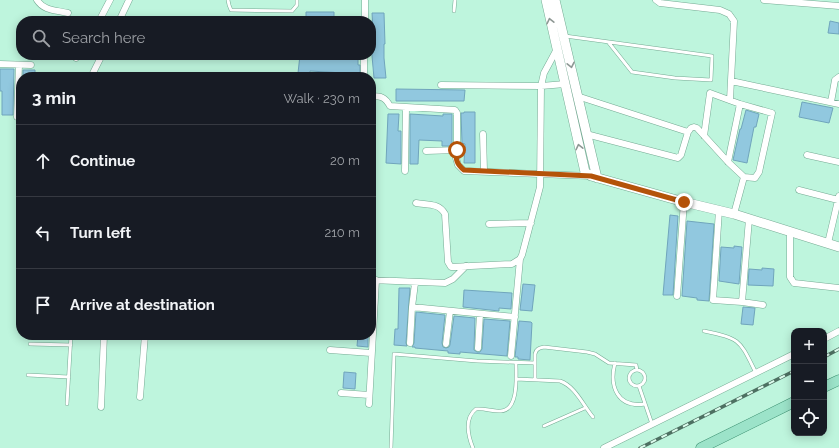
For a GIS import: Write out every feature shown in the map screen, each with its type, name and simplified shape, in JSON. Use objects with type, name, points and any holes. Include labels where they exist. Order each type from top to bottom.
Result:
[{"type":"main road","points":[[827,386],[839,380]]},
{"type":"main road","points":[[701,448],[791,403]]},
{"type":"street","points":[[37,0],[46,9],[68,12]]},
{"type":"street","points":[[102,16],[110,0]]},
{"type":"street","points":[[121,16],[129,0]]},
{"type":"street","points":[[365,0],[365,16]]},
{"type":"street","points":[[546,0],[582,164],[585,172],[594,177]]},
{"type":"street","points":[[555,0],[586,134],[594,177]]},
{"type":"street","points":[[656,0],[660,2],[720,10],[729,14],[734,20],[730,100]]},
{"type":"street","points":[[764,0],[839,6]]},
{"type":"street","points":[[511,356],[520,259],[540,188],[541,86],[544,73],[557,49]]},
{"type":"street","points":[[94,72],[100,60]]},
{"type":"street","points":[[364,60],[364,72]]},
{"type":"street","points":[[0,64],[32,65]]},
{"type":"street","points":[[19,65],[19,72]]},
{"type":"street","points":[[831,102],[835,80],[839,77]]},
{"type":"street","points":[[731,81],[839,104]]},
{"type":"street","points":[[442,85],[541,86],[565,84]]},
{"type":"street","points":[[586,134],[678,158],[681,156],[688,132],[694,127],[697,128],[704,136],[728,162],[744,177],[755,178],[759,172],[772,113],[740,104],[710,93],[704,136]]},
{"type":"street","points":[[376,96],[385,98],[390,106],[455,110],[457,113],[456,158],[458,165],[464,170],[594,177],[734,214],[839,247]]},
{"type":"street","points":[[577,96],[688,132]]},
{"type":"street","points":[[728,162],[740,104]]},
{"type":"street","points":[[405,170],[406,108]]},
{"type":"street","points":[[483,134],[484,171]]},
{"type":"street","points":[[426,151],[457,150]]},
{"type":"street","points":[[807,155],[839,162]]},
{"type":"street","points":[[734,214],[744,177]]},
{"type":"street","points":[[799,190],[839,198],[828,243]]},
{"type":"street","points":[[677,296],[684,202]]},
{"type":"street","points":[[416,204],[442,208],[445,214],[448,262],[451,267],[512,264],[520,259]]},
{"type":"street","points":[[719,210],[713,300],[763,305]]},
{"type":"street","points":[[742,302],[749,219]]},
{"type":"street","points":[[489,224],[531,223]]},
{"type":"street","points":[[790,232],[790,277],[792,281],[794,283],[839,288]]},
{"type":"street","points":[[376,280],[415,283],[445,283],[453,279],[466,266]]},
{"type":"street","points":[[410,343],[415,283]]},
{"type":"street","points":[[412,307],[515,317]]},
{"type":"street","points":[[446,344],[450,311]]},
{"type":"street","points":[[478,348],[480,314]]},
{"type":"street","points":[[827,338],[839,332]]},
{"type":"street","points":[[101,407],[104,340]]},
{"type":"street","points":[[140,397],[145,340]]},
{"type":"street","points":[[369,404],[372,340]]},
{"type":"street","points":[[330,350],[372,353]]},
{"type":"street","points":[[604,448],[791,356]]},
{"type":"street","points":[[341,392],[369,394]]},
{"type":"lane","points":[[228,0],[231,10],[292,11],[297,5],[297,0]]},
{"type":"lane","points":[[454,11],[455,0]]},
{"type":"lane","points":[[564,36],[712,56],[711,80],[675,78],[632,72],[609,43]]},
{"type":"lane","points":[[704,331],[730,336],[738,341],[745,350],[756,373]]},
{"type":"lane","points":[[67,404],[71,340]]},
{"type":"lane","points":[[30,344],[71,345]]},
{"type":"lane","points":[[535,380],[536,351],[539,348],[587,352],[595,354],[609,363],[636,365],[637,370]]},
{"type":"lane","points":[[391,448],[394,354],[535,364]]},
{"type":"lane","points":[[473,448],[468,435],[470,416],[472,412],[476,409],[482,408],[502,411],[510,408],[514,401],[516,363]]},
{"type":"lane","points":[[615,363],[612,375],[616,393],[625,402],[645,404]]},
{"type":"lane","points":[[637,370],[643,372],[645,377],[644,382],[639,386],[632,384],[629,380],[631,372],[637,370]]},
{"type":"lane","points":[[28,375],[69,377]]},
{"type":"lane","points":[[516,379],[560,381],[565,383],[572,389],[593,417]]},
{"type":"lane","points":[[639,386],[652,424]]},
{"type":"lane","points":[[544,426],[585,408]]},
{"type":"building","points":[[306,12],[334,12],[334,16],[306,16]]},
{"type":"building","points":[[372,13],[384,13],[384,58],[386,78],[376,78],[376,72],[373,72],[372,60],[376,60],[376,16],[372,16]]},
{"type":"building","points":[[830,21],[839,23],[839,34],[828,33]]},
{"type":"building","points":[[299,60],[358,60],[358,65],[360,65],[360,72],[298,72]]},
{"type":"building","points":[[0,69],[14,69],[13,115],[2,115]]},
{"type":"building","points":[[23,70],[35,70],[35,72],[23,72]]},
{"type":"building","points":[[396,89],[465,90],[464,101],[396,101]]},
{"type":"building","points":[[802,102],[833,108],[829,123],[799,117]]},
{"type":"building","points":[[746,110],[759,114],[756,127],[754,127],[747,163],[733,160]]},
{"type":"building","points":[[475,112],[475,163],[464,163],[465,144],[462,143],[461,113]]},
{"type":"building","points":[[388,114],[399,114],[398,131],[401,131],[401,164],[386,163]]},
{"type":"building","points":[[410,114],[443,116],[443,114],[452,114],[452,146],[442,146],[442,141],[419,140],[418,164],[410,164]]},
{"type":"building","points":[[670,215],[678,216],[673,295],[663,295]]},
{"type":"building","points":[[687,221],[714,224],[709,301],[697,300],[697,298],[682,296]]},
{"type":"building","points":[[734,246],[742,247],[739,284],[719,281],[721,247],[734,248]]},
{"type":"building","points":[[762,268],[774,269],[773,286],[748,285],[749,269],[762,270]]},
{"type":"building","points":[[523,284],[535,285],[532,311],[520,310]]},
{"type":"building","points":[[399,288],[410,288],[407,346],[394,345],[395,329],[398,329]]},
{"type":"building","points":[[464,290],[512,293],[511,309],[499,308],[499,311],[463,307]]},
{"type":"building","points":[[743,307],[755,308],[753,325],[741,324]]},
{"type":"building","points":[[416,312],[445,315],[442,343],[443,347],[446,348],[450,345],[454,316],[475,318],[474,350],[477,352],[480,352],[482,349],[484,319],[510,321],[507,356],[460,352],[460,354],[448,353],[448,351],[412,347],[414,343]]},
{"type":"building","points":[[519,321],[532,323],[530,360],[518,359],[518,357],[515,357]]},
{"type":"building","points":[[358,340],[368,340],[368,347],[357,346]]},
{"type":"building","points":[[344,372],[356,373],[355,389],[343,388]]},
{"type":"railway","points":[[827,355],[839,349]]},
{"type":"railway","points":[[640,448],[791,372]]},
{"type":"route","points":[[457,150],[456,158],[458,165],[464,170],[591,176],[684,202]]}]
